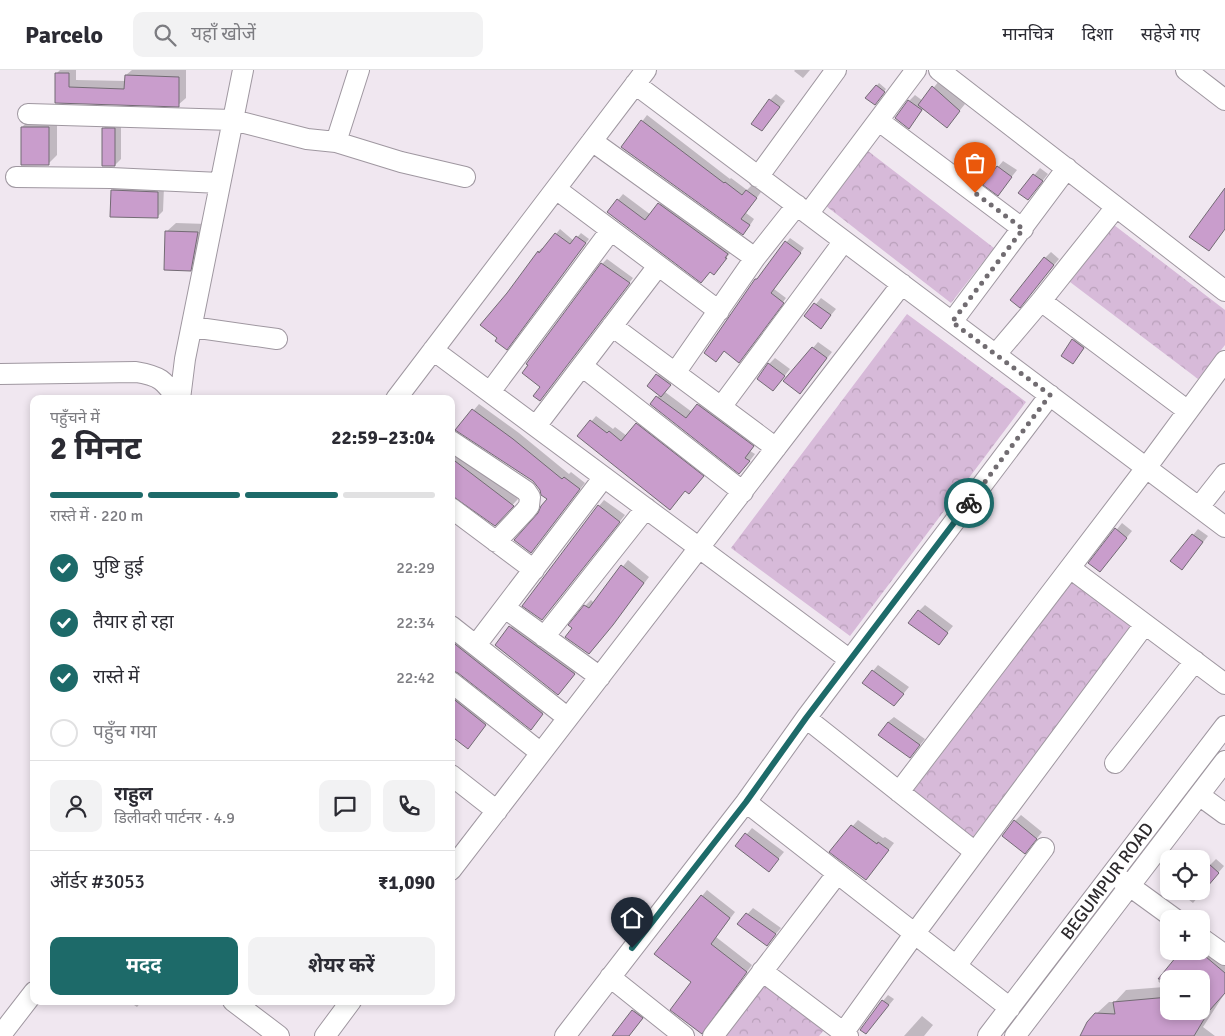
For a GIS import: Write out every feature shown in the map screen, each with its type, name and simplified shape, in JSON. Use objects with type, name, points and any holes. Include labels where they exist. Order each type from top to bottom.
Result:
[{"type":"street","points":[[179,395],[243,70]]},
{"type":"street","points":[[336,142],[359,70]]},
{"type":"street","points":[[758,177],[836,70]]},
{"type":"street","points":[[675,373],[720,311],[755,258],[802,210],[879,121],[916,70]]},
{"type":"street","points":[[939,70],[1225,291]]},
{"type":"street","points":[[1186,70],[1225,100]]},
{"type":"street","points":[[399,395],[641,77],[758,177],[1225,527]]},
{"type":"street","points":[[28,114],[233,120],[307,139],[336,142],[401,162],[465,177]]},
{"type":"street","points":[[879,121],[1023,229]]},
{"type":"street","points":[[592,141],[755,258]]},
{"type":"street","points":[[952,322],[1023,229],[1066,168]]},
{"type":"street","points":[[16,177],[111,178],[220,183]]},
{"type":"street","points":[[556,189],[720,311]]},
{"type":"street","points":[[996,354],[1116,207]]},
{"type":"street","points":[[490,392],[611,230]]},
{"type":"street","points":[[721,407],[844,241]]},
{"type":"street","points":[[536,426],[658,266]]},
{"type":"street","points":[[455,865],[902,284]]},
{"type":"street","points":[[1041,301],[1188,411]]},
{"type":"street","points":[[612,326],[776,448]]},
{"type":"street","points":[[192,327],[277,339]]},
{"type":"street","points":[[433,350],[850,660]]},
{"type":"street","points":[[899,792],[1146,468],[1225,361]]},
{"type":"street","points":[[582,366],[742,492]]},
{"type":"street","points":[[0,374],[136,372],[152,375],[165,382],[175,395]]},
{"type":"street","points":[[565,1036],[746,802],[806,718],[1050,395]]},
{"type":"street","points":[[455,444],[526,491],[530,497],[529,506],[496,542]]},
{"type":"street","points":[[1199,507],[1225,474]]},
{"type":"street","points":[[476,645],[604,477]]},
{"type":"street","points":[[544,637],[646,508]]},
{"type":"street","points":[[455,515],[534,570]]},
{"type":"street","points":[[1070,568],[1225,684]]},
{"type":"street","points":[[505,608],[600,677]]},
{"type":"street","points":[[762,971],[844,1035],[914,933],[1145,624]]},
{"type":"street","points":[[455,629],[568,718]]},
{"type":"street","points":[[1115,763],[1195,661]]},
{"type":"street","points":[[455,685],[542,753]]},
{"type":"street","points":[[806,718],[974,852]]},
{"type":"street","name":"BEGUMPUR ROAD","points":[[988,1036],[1225,726]]},
{"type":"street","name":"BEGUMPUR ROAD","points":[[1016,1036],[1225,761]]},
{"type":"street","points":[[455,778],[497,811]]},
{"type":"street","points":[[1199,795],[1225,814]]},
{"type":"street","points":[[746,802],[1010,1008]]},
{"type":"street","points":[[956,966],[1044,848]]},
{"type":"street","points":[[713,1036],[837,874]]},
{"type":"street","points":[[1112,874],[1163,910]]},
{"type":"street","points":[[1210,944],[1225,955]]},
{"type":"street","points":[[610,977],[684,1036]]},
{"type":"street","points":[[0,1036],[30,997]]},
{"type":"street","points":[[236,1005],[258,1030],[279,1036]]},
{"type":"street","points":[[325,1036],[349,1005]]},
{"type":"green space","points":[[868,151],[994,248],[951,303],[826,206]]},
{"type":"green space","points":[[1114,225],[1225,310],[1225,345],[1198,379],[1070,282]]},
{"type":"green space","points":[[907,314],[1026,402],[850,636],[731,548]]},
{"type":"green space","points":[[1072,582],[1132,627],[972,838],[912,793]]},
{"type":"green space","points":[[763,985],[824,1030],[819,1036],[725,1036]]},
{"type":"building","points":[[55,73],[69,73],[69,87],[124,89],[125,75],[179,77],[179,107],[55,103]]},
{"type":"building","points":[[876,85],[885,92],[875,105],[865,98]]},
{"type":"building","points":[[932,86],[960,111],[947,128],[918,105]]},
{"type":"building","points":[[769,99],[780,107],[762,131],[751,124]]},
{"type":"building","points":[[908,100],[922,110],[909,129],[895,118]]},
{"type":"building","points":[[641,120],[724,183],[742,195],[746,190],[757,198],[741,219],[750,225],[743,235],[621,147]]},
{"type":"building","points":[[21,127],[49,127],[49,165],[21,165]]},
{"type":"building","points":[[102,128],[115,128],[115,166],[102,166]]},
{"type":"building","points":[[997,166],[1012,177],[998,196],[983,185]]},
{"type":"building","points":[[1033,174],[1043,181],[1028,200],[1018,193]]},
{"type":"building","points":[[1225,188],[1225,229],[1209,251],[1189,237]]},
{"type":"building","points":[[111,190],[158,192],[158,218],[110,217]]},
{"type":"building","points":[[617,199],[645,220],[658,203],[728,254],[725,258],[727,258],[714,275],[710,272],[701,283],[607,212]]},
{"type":"building","points":[[165,231],[198,232],[191,271],[164,270]]},
{"type":"building","points":[[555,233],[570,244],[576,236],[586,243],[507,350],[495,341],[497,338],[480,325],[507,293],[538,251],[539,253]]},
{"type":"building","points":[[785,241],[801,253],[771,293],[784,303],[739,363],[724,351],[716,362],[704,353],[755,279],[757,279]]},
{"type":"building","points":[[1044,257],[1054,265],[1020,308],[1010,300]]},
{"type":"building","points":[[601,263],[630,283],[540,401],[533,396],[540,387],[522,373],[528,365],[526,364]]},
{"type":"building","points":[[814,303],[831,315],[821,329],[804,316]]},
{"type":"building","points":[[1072,339],[1084,348],[1073,364],[1061,356]]},
{"type":"building","points":[[812,347],[827,358],[800,394],[783,381]]},
{"type":"building","points":[[768,363],[785,376],[773,391],[757,379]]},
{"type":"building","points":[[656,374],[671,385],[661,397],[647,386]]},
{"type":"building","points":[[656,396],[686,418],[697,404],[754,446],[745,458],[750,461],[739,474],[650,404]]},
{"type":"building","points":[[472,409],[562,479],[564,477],[580,489],[531,553],[514,540],[538,513],[547,499],[541,495],[540,490],[533,481],[455,430]]},
{"type":"building","points":[[590,420],[607,433],[609,431],[621,441],[636,423],[704,476],[689,494],[685,491],[670,510],[577,436]]},
{"type":"building","points":[[455,461],[514,506],[495,526],[455,498]]},
{"type":"building","points":[[598,505],[620,522],[542,620],[522,606]]},
{"type":"building","points":[[1115,528],[1127,538],[1100,572],[1088,563]]},
{"type":"building","points":[[1192,534],[1203,542],[1182,570],[1170,561]]},
{"type":"building","points":[[621,565],[644,583],[589,654],[565,637],[572,628],[568,625],[584,605],[589,608]]},
{"type":"building","points":[[918,610],[948,633],[939,645],[908,623]]},
{"type":"building","points":[[509,626],[575,674],[558,695],[495,645]]},
{"type":"building","points":[[455,644],[543,714],[531,730],[455,672]]},
{"type":"building","points":[[872,670],[904,694],[894,706],[862,683]]},
{"type":"building","points":[[455,700],[486,725],[468,749],[455,739]]},
{"type":"building","points":[[888,722],[920,745],[910,758],[878,735]]},
{"type":"building","points":[[1014,820],[1037,839],[1025,854],[1002,836]]},
{"type":"building","points":[[851,825],[877,844],[878,842],[889,850],[866,880],[829,852]]},
{"type":"building","points":[[745,833],[779,859],[769,872],[735,846]]},
{"type":"building","points":[[1210,865],[1219,873],[1210,884]]},
{"type":"building","points":[[701,895],[730,918],[711,944],[747,972],[702,1034],[670,1010],[691,982],[654,954]]},
{"type":"building","points":[[746,913],[776,934],[767,946],[737,924]]},
{"type":"building","points":[[1174,960],[1210,960],[1225,973],[1225,993],[1210,1010],[1210,970],[1165,970]]},
{"type":"building","points":[[1160,998],[1160,1020],[1204,1020],[1194,1036],[1080,1036],[1087,1022],[1095,1013],[1115,1014],[1113,1002]]},
{"type":"building","points":[[882,1000],[889,1005],[866,1034],[860,1030]]},
{"type":"building","points":[[632,1010],[643,1018],[629,1036],[612,1036]]},
{"type":"way so far","points":[[969,503],[1050,395],[952,322],[1023,229],[975,193]]},
{"type":"route","points":[[632,948],[746,802],[806,718],[969,503]]}]
